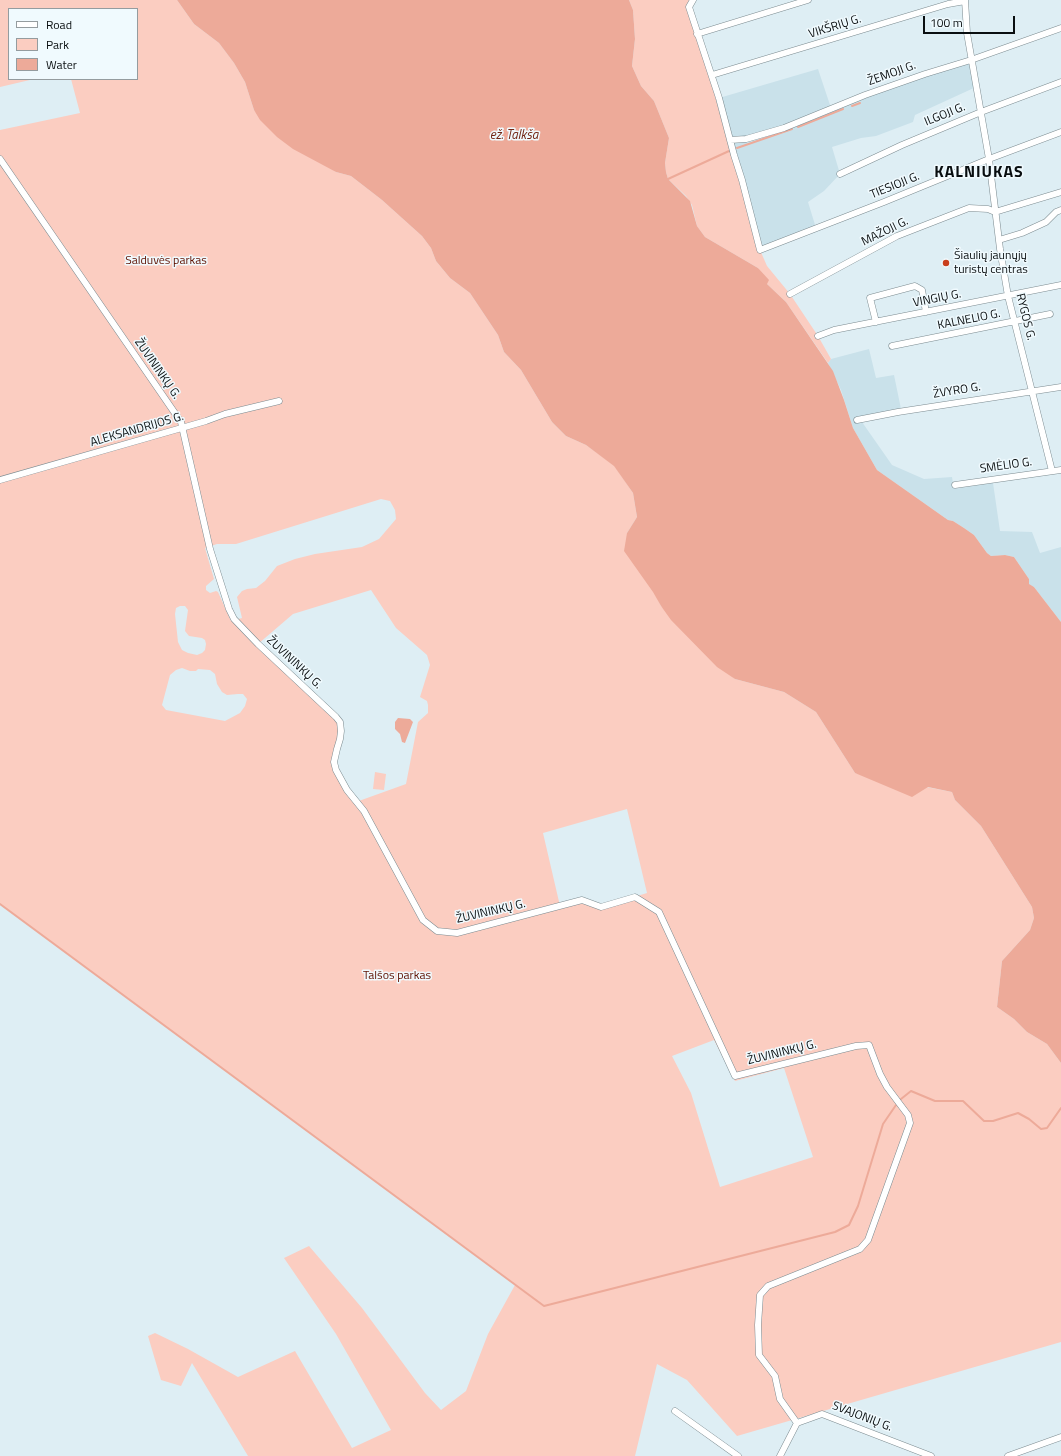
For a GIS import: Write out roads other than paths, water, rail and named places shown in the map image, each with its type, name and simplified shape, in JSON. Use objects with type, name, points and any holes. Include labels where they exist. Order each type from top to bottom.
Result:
[{"type":"street","points":[[694,0],[689,7],[712,75],[730,140]]},
{"type":"street","points":[[698,34],[808,0]]},
{"type":"street","name":"RYGOS G.","points":[[965,1],[967,33],[981,112],[1008,296],[1052,471]]},
{"type":"street","name":"VIKŠRIŲ G.","points":[[712,75],[948,4],[965,1]]},
{"type":"street","name":"ŽEMOJI G.","points":[[730,140],[746,139],[784,128],[865,95],[972,60],[1061,28]]},
{"type":"street","name":"ILGOJI G.","points":[[840,174],[902,145],[981,112],[1061,82]]},
{"type":"street","name":"TIESIOJI G.","points":[[730,140],[760,250],[884,202],[988,159],[1061,132]]},
{"type":"street","name":"ŽUVININKŲ G.","points":[[0,159],[175,414],[183,428],[203,521],[229,609],[234,620],[340,722],[340,739],[336,749],[334,762],[336,770],[347,790],[364,811],[423,920],[437,931],[457,933],[582,900],[601,907],[636,897],[659,912],[735,1076],[856,1046],[869,1045],[880,1074],[887,1087],[908,1115],[910,1123],[868,1240],[860,1249],[768,1286],[760,1295],[758,1325],[759,1355],[775,1376],[780,1399],[797,1423]]},
{"type":"street","points":[[995,212],[1061,192]]},
{"type":"street","name":"MAŽOJI G.","points":[[790,294],[897,236],[969,208],[988,209],[995,212]]},
{"type":"street","points":[[999,240],[1022,233],[1046,222],[1056,212],[1061,210]]},
{"type":"street","name":"VINGIŲ G.","points":[[818,336],[834,330],[1061,285]]},
{"type":"street","points":[[876,322],[870,298],[915,286],[922,290],[926,312]]},
{"type":"street","name":"KALNELIO G.","points":[[892,346],[1050,314]]},
{"type":"street","name":"ŽVYRO G.","points":[[857,420],[898,412],[1061,387]]},
{"type":"street","name":"ALEKSANDRIJOS G.","points":[[0,480],[183,428],[225,414],[279,401]]},
{"type":"street","name":"SMĖLIO G.","points":[[955,485],[1061,470]]},
{"type":"street","points":[[675,1411],[738,1456]]},
{"type":"street","name":"SVAJONIŲ G.","points":[[797,1423],[822,1414],[931,1456]]},
{"type":"street","points":[[780,1456],[797,1423]]},
{"type":"street","points":[[1008,1456],[1061,1437]]},
{"type":"water","name":"ež. Talkša","points":[[177,0],[629,0],[633,10],[635,39],[632,66],[641,86],[654,101],[669,138],[665,163],[668,179],[690,201],[697,226],[705,237],[758,268],[769,280],[767,284],[786,302],[833,371],[853,428],[877,470],[948,520],[953,521],[974,535],[987,553],[991,556],[1005,555],[1014,557],[1029,579],[1029,584],[1034,587],[1061,622],[1061,1063],[1047,1044],[1027,1032],[1014,1019],[997,1007],[1002,961],[1030,930],[1034,918],[1032,907],[981,826],[955,800],[952,792],[928,787],[912,797],[855,773],[816,712],[784,692],[735,679],[717,667],[671,620],[624,551],[627,533],[637,517],[633,493],[614,466],[586,445],[566,436],[552,422],[521,370],[504,352],[498,335],[470,293],[450,278],[436,261],[431,248],[422,236],[382,200],[351,176],[336,172],[293,149],[277,137],[260,120],[254,110],[245,82],[234,63],[219,43],[194,24]]},
{"type":"water","points":[[398,718],[410,719],[413,722],[405,743],[402,742],[400,734],[395,729],[395,722]]},
{"type":"waterway","points":[[852,106],[860,103]]},
{"type":"waterway","points":[[798,127],[843,109]]},
{"type":"waterway","points":[[737,148],[792,129]]},
{"type":"waterway","points":[[668,179],[729,151]]},
{"type":"waterway","points":[[0,904],[544,1306],[835,1232],[849,1225],[858,1206],[883,1124],[896,1105]]},
{"type":"waterway","points":[[901,1099],[911,1091],[935,1101],[963,1101],[984,1121],[993,1121],[1018,1113],[1029,1119],[1041,1129],[1047,1128],[1061,1108]]},
{"type":"place","name":"Šiaulių jaunųjų turistų centras","points":[[946,263]]},
{"type":"district","name":"KALNIUKAS","points":[[979,173]]},
{"type":"park label","name":"Salduvės parkas","points":[[166,261]]},
{"type":"park label","name":"Talšos parkas","points":[[397,976]]}]
